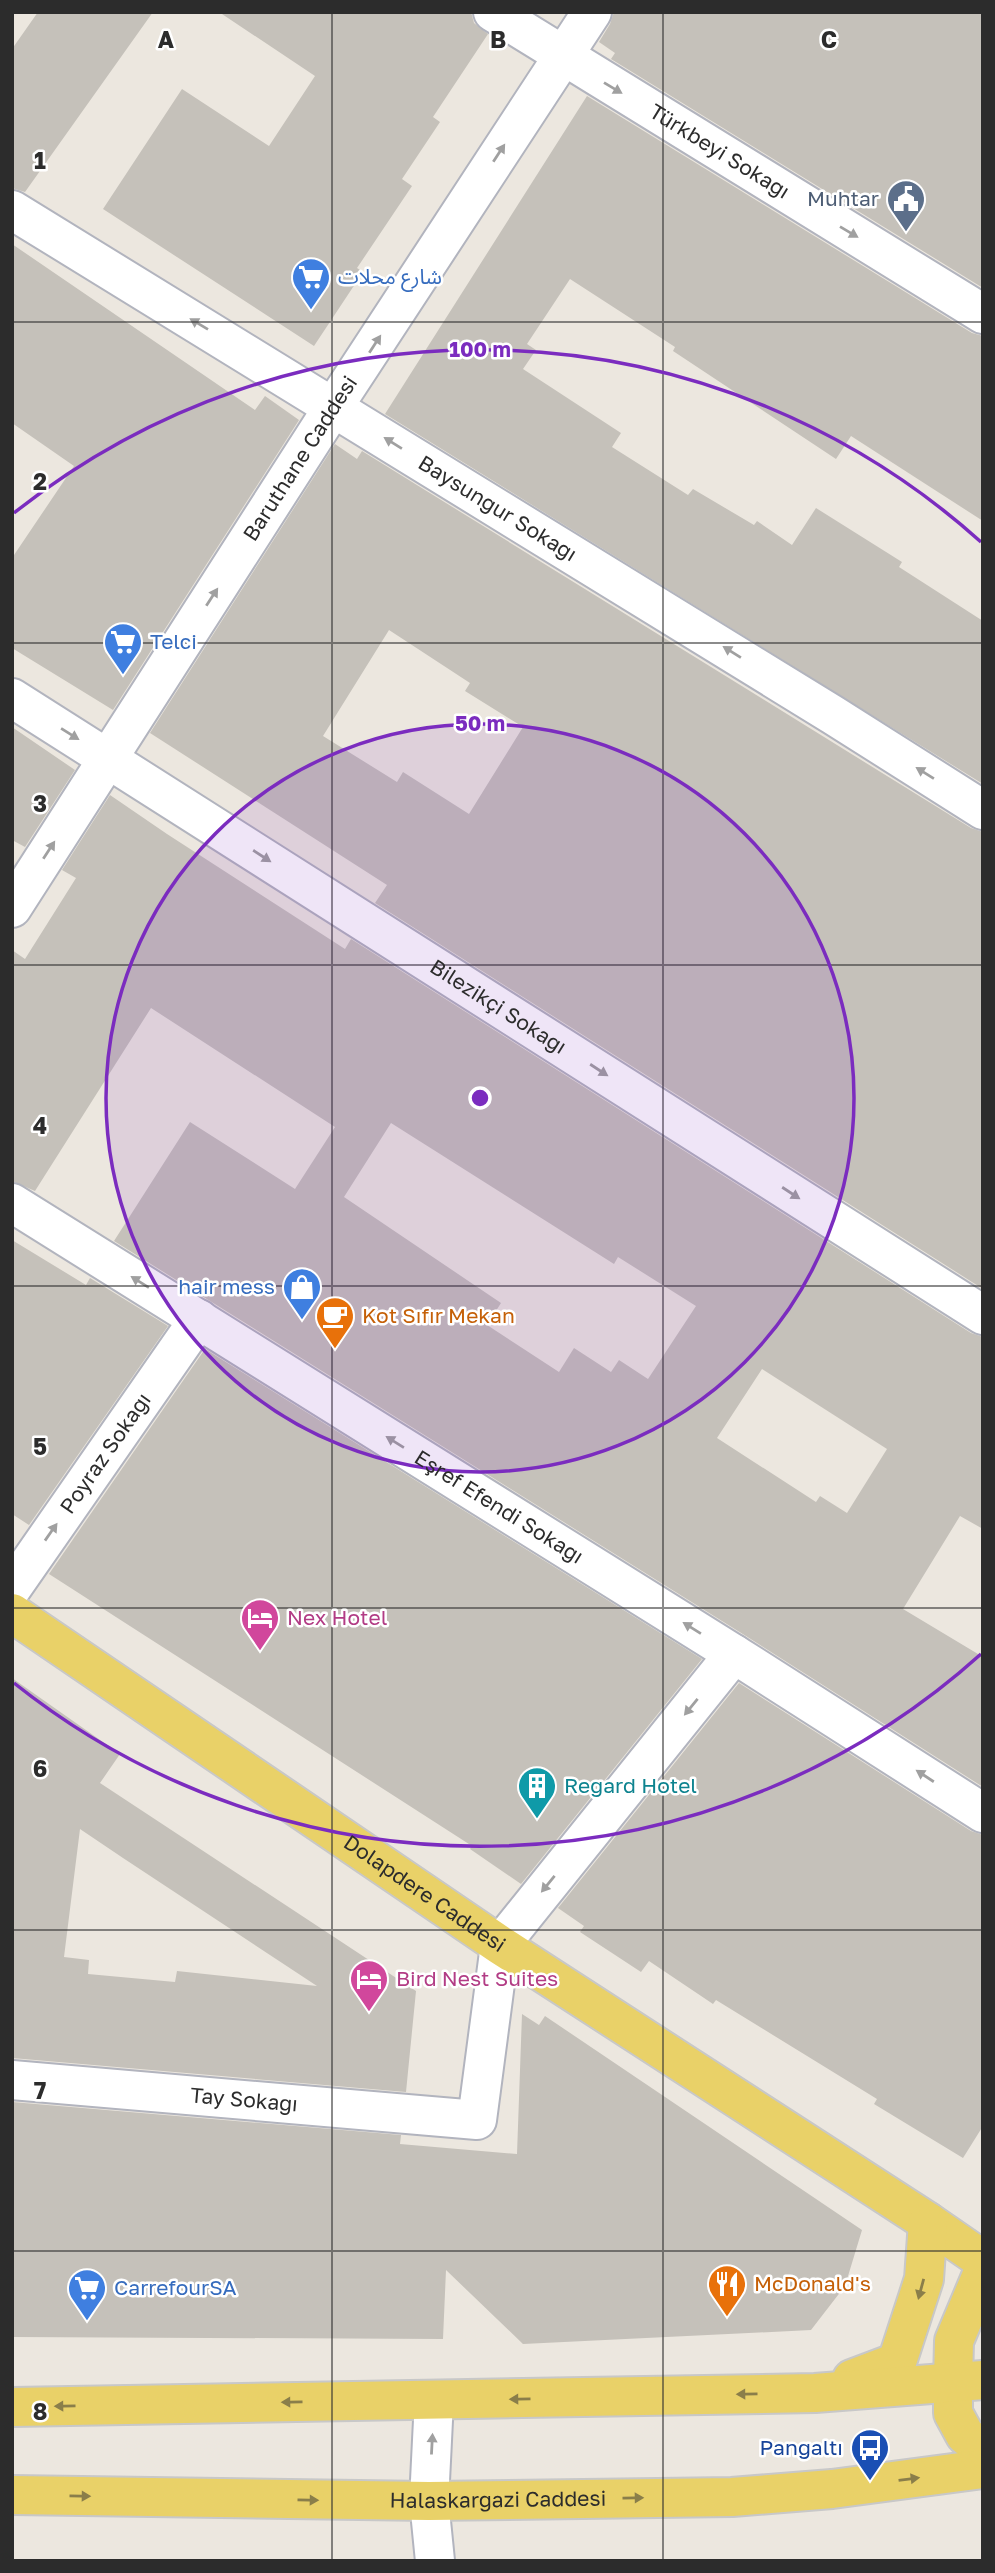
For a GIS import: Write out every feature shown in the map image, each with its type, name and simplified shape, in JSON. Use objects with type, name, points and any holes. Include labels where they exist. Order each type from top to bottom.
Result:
[{"type":"main road","name":"Dolapdere Caddesi","points":[[12,1613],[500,1945],[929,2221],[983,2260]]},
{"type":"main road","points":[[816,2393],[897,2362],[924,2279],[929,2221]]},
{"type":"main road","points":[[983,2272],[954,2341],[968,2381],[953,2413],[965,2435],[983,2450]]},
{"type":"main road","points":[[12,2407],[816,2393],[968,2381]]},
{"type":"main road","name":"Halaskargazi Caddesi","points":[[12,2495],[429,2501],[732,2497],[832,2489],[983,2469]]},
{"type":"street","name":"Türkbeyi Sokağı","points":[[493,12],[562,57],[983,314]]},
{"type":"street","name":"Baruthane Caddesi","points":[[12,908],[334,406],[592,12]]},
{"type":"street","name":"Baysungur Sokağı","points":[[12,210],[334,406],[983,810]]},
{"type":"street","name":"Bilezikçi Sokağı","points":[[12,698],[983,1315]]},
{"type":"street","name":"Eşref Efendi Sokağı","points":[[12,1203],[734,1654],[983,1813]]},
{"type":"street","name":"Poyraz Sokağı","points":[[12,1588],[199,1319]]},
{"type":"street","points":[[500,1945],[734,1654]]},
{"type":"street","name":"Tay Sokağı","points":[[12,2080],[477,2120],[500,1945]]},
{"type":"street","points":[[434,2400],[429,2501],[435,2561]]},
{"type":"building","points":[[38,12],[153,12],[25,192],[12,188],[12,49]]},
{"type":"building","points":[[219,12],[471,12],[474,23],[488,34],[433,117],[440,122],[402,179],[412,186],[357,268],[363,272],[314,346],[103,209],[182,89],[269,146],[315,76]]},
{"type":"building","points":[[614,12],[983,12],[983,288],[611,59],[615,53],[599,42]]},
{"type":"building","points":[[587,96],[972,333],[983,336],[983,521],[851,436],[836,459],[673,351],[675,347],[570,279],[527,344],[536,350],[523,369],[621,433],[612,447],[688,495],[693,489],[754,525],[757,521],[792,545],[816,508],[902,562],[899,567],[983,621],[983,784],[385,414]]},
{"type":"building","points":[[12,244],[255,410],[265,396],[299,420],[113,710],[12,648],[12,558],[74,466],[12,423]]},
{"type":"building","points":[[335,444],[357,459],[362,451],[971,828],[983,832],[983,1289],[375,903],[387,885],[150,733]],"holes":[[[389,630],[470,683],[465,691],[523,727],[469,814],[403,772],[397,782],[323,736]]]},
{"type":"building","points":[[12,727],[75,770],[25,847],[12,840]]},
{"type":"building","points":[[110,795],[345,949],[351,939],[971,1333],[983,1337],[983,1529],[960,1516],[903,1609],[983,1657],[983,1787],[114,1241],[190,1122],[295,1189],[335,1127],[151,1008],[35,1191],[12,1181],[12,950],[25,959],[76,878],[62,870]],"holes":[[[391,1123],[614,1264],[618,1257],[696,1306],[648,1379],[619,1360],[611,1372],[574,1348],[559,1372],[487,1325],[501,1303],[344,1197]],[[762,1369],[887,1449],[847,1513],[820,1496],[816,1502],[717,1438]]]},
{"type":"building","points":[[12,1240],[86,1285],[90,1278],[168,1326],[29,1525],[12,1514]]},
{"type":"building","points":[[205,1349],[702,1659],[521,1884],[470,1849],[472,1846],[49,1574]]},
{"type":"building","points":[[12,1678],[120,1754],[100,1783],[416,1991],[406,2092],[12,2058]],"holes":[[[80,1829],[317,1986],[177,1971],[175,1982],[88,1974],[89,1960],[64,1957]]]},
{"type":"building","points":[[739,1683],[971,1831],[983,1835],[983,2126],[963,2158],[874,2104],[877,2099],[716,2000],[713,2004],[649,1961],[641,1972],[580,1932],[584,1926],[558,1908]]},
{"type":"building","points":[[522,2014],[539,2025],[545,2016],[862,2230],[845,2286],[811,2330],[523,2344],[446,2270],[443,2339],[12,2337],[12,2102],[401,2135],[400,2144],[517,2154]]},
{"type":"place","name":"Muhtar","points":[[906,233]]},
{"type":"place","name":"شارع محلات","points":[[311,311]]},
{"type":"place","name":"Telci","points":[[123,676]]},
{"type":"place","name":"hair mess","points":[[302,1321]]},
{"type":"place","name":"Kot Sıfır Mekan","points":[[335,1350]]},
{"type":"place","name":"Nex Hotel","points":[[260,1652]]},
{"type":"place","name":"Regard Hotel","points":[[537,1820]]},
{"type":"place","name":"Bird Nest Suites","points":[[369,2013]]},
{"type":"place","name":"McDonald's","points":[[727,2318]]},
{"type":"place","name":"CarrefourSA","points":[[87,2322]]},
{"type":"place","name":"Pangaltı","points":[[870,2482]]}]
